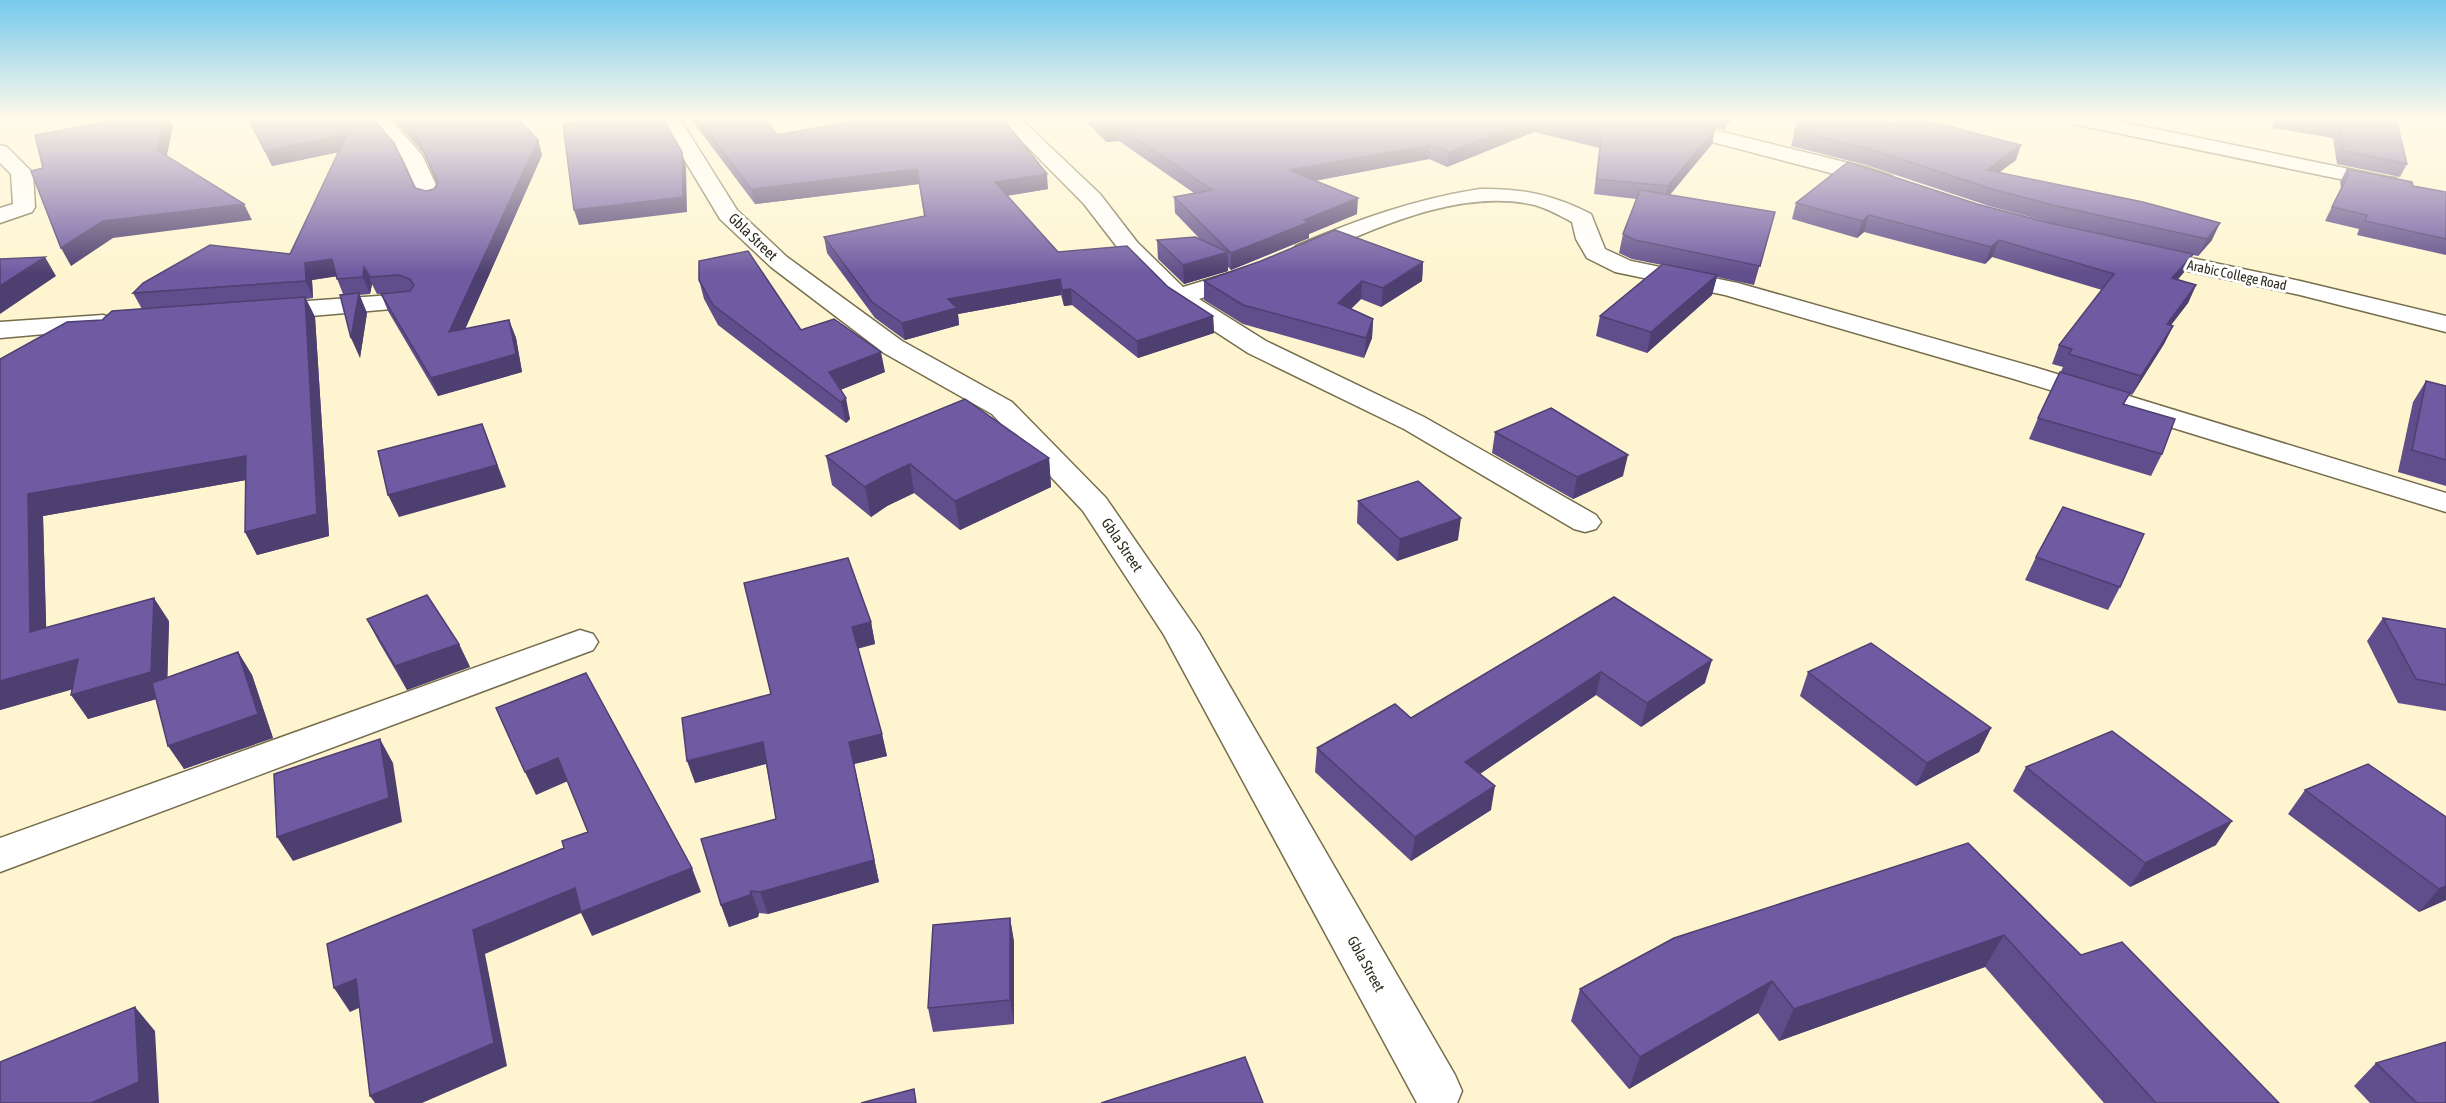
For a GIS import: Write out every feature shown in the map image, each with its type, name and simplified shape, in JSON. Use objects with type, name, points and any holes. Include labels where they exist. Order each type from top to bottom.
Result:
[{"type":"street","points":[[0,216],[24,207],[22,173],[19,170]]},
{"type":"street","points":[[419,170],[431,198]]},
{"type":"street","name":"Gbla Street","points":[[702,170],[728,213],[779,262],[893,346],[1002,408],[1095,505],[1182,633],[1437,1091]]},
{"type":"street","points":[[1063,170],[1092,199],[1129,247],[1179,297],[1257,347],[1414,423],[1585,522]]},
{"type":"street","points":[[1851,170],[1902,187]]},
{"type":"street","points":[[2326,170],[2406,187]]},
{"type":"street","points":[[1179,297],[1276,262],[1360,226],[1422,207],[1484,195],[1535,198],[1583,219],[1588,239],[1595,253],[1624,267],[1729,288],[2036,376],[2446,503]]},
{"type":"street","name":"Arabic College Road","points":[[2127,251],[2300,288],[2446,324]]},
{"type":"street","points":[[239,314],[406,303]]},
{"type":"street","points":[[0,330],[131,321]]},
{"type":"street","points":[[0,855],[580,642]]},
{"type":"building","points":[[190,170],[244,204],[103,221],[61,248],[31,171]]},
{"type":"building","points":[[330,170],[407,170],[415,188],[426,191],[434,189],[438,183],[432,170],[524,170],[449,332],[509,320],[516,354],[431,378],[381,294],[410,291],[414,285],[410,279],[399,275],[370,277],[364,267],[363,277],[337,279],[332,259],[305,263],[306,281],[133,293],[143,283],[210,245],[290,254]]},
{"type":"building","points":[[569,170],[682,170],[683,197],[574,210]]},
{"type":"building","points":[[737,170],[905,170],[751,189]]},
{"type":"building","points":[[917,170],[1044,170],[1047,174],[995,182],[1058,252],[1127,246],[1168,287],[1213,316],[1137,341],[1071,289],[1062,290],[1060,279],[948,299],[957,308],[902,323],[872,302],[824,237],[925,216]]},
{"type":"building","points":[[1183,170],[1290,170],[1358,198],[1304,220],[1309,222],[1231,253],[1174,197],[1212,190]]},
{"type":"building","points":[[1598,170],[1681,170],[1668,186],[1597,179]]},
{"type":"building","points":[[1837,170],[1874,170],[1977,204],[2045,222],[2193,254],[2172,278],[2196,285],[2167,324],[2173,326],[2141,376],[2069,354],[2072,349],[2059,345],[2114,274],[1999,240],[1991,247],[1869,215],[1862,221],[1796,203]]},
{"type":"building","points":[[1935,170],[1989,170],[2143,202],[2220,223],[2207,239],[1995,190]]},
{"type":"building","points":[[2347,170],[2354,170],[2412,182],[2413,186],[2446,192],[2446,239],[2365,221],[2367,215],[2332,207],[2348,175]]},
{"type":"building","points":[[1640,190],[1775,212],[1760,266],[1635,240],[1623,234]]},
{"type":"building","points":[[1335,230],[1423,262],[1383,288],[1362,281],[1338,303],[1373,319],[1366,338],[1243,305],[1204,281],[1261,261]]},
{"type":"building","points":[[1195,237],[1228,252],[1183,265],[1157,240]]},
{"type":"building","points":[[748,251],[801,330],[834,319],[881,352],[829,372],[846,398],[841,402],[713,305],[699,280],[699,261]]},
{"type":"building","points":[[45,257],[0,286],[0,259]]},
{"type":"building","points":[[1663,264],[1717,275],[1651,332],[1600,316]]},
{"type":"building","points":[[359,293],[351,338],[340,295]]},
{"type":"building","points":[[305,297],[317,514],[245,532],[246,456],[28,494],[30,632],[154,598],[151,672],[71,695],[78,659],[0,681],[0,359],[67,322],[102,320],[112,311]]},
{"type":"building","points":[[2060,372],[2130,393],[2123,404],[2175,419],[2162,454],[2038,418]]},
{"type":"building","points":[[2426,381],[2446,386],[2446,460],[2412,450]]},
{"type":"building","points":[[965,399],[1049,458],[955,501],[910,464],[865,487],[826,456]]},
{"type":"building","points":[[1551,408],[1628,455],[1577,477],[1495,432]]},
{"type":"building","points":[[482,424],[497,465],[388,495],[378,451]]},
{"type":"building","points":[[1418,481],[1461,518],[1400,539],[1358,501]]},
{"type":"building","points":[[2063,507],[2144,534],[2120,587],[2036,557]]},
{"type":"building","points":[[848,558],[871,622],[852,627],[882,734],[849,742],[874,860],[760,892],[751,891],[750,895],[721,905],[701,839],[776,819],[763,742],[687,761],[682,718],[771,694],[744,583]]},
{"type":"building","points":[[427,595],[459,644],[395,666],[367,619]]},
{"type":"building","points":[[1614,597],[1712,660],[1647,703],[1601,672],[1465,762],[1495,786],[1415,837],[1317,748],[1395,704],[1411,718]]},
{"type":"building","points":[[2383,618],[2446,629],[2446,685],[2416,679]]},
{"type":"building","points":[[1871,643],[1991,728],[1927,763],[1808,672]]},
{"type":"building","points":[[238,652],[258,714],[168,746],[152,683]]},
{"type":"building","points":[[586,673],[692,868],[581,912],[575,888],[473,930],[494,1043],[370,1096],[356,979],[334,988],[327,944],[564,848],[562,841],[588,832],[558,758],[525,772],[496,708]]},
{"type":"building","points":[[2112,731],[2232,821],[2145,863],[2026,767]]},
{"type":"building","points":[[380,739],[389,798],[277,837],[274,774]]},
{"type":"building","points":[[2368,764],[2446,817],[2446,886],[2439,889],[2305,790]]},
{"type":"building","points":[[1968,843],[2081,955],[2122,942],[2279,1103],[2156,1103],[2004,935],[1794,1009],[1772,981],[1640,1057],[1580,989],[1674,938]]},
{"type":"building","points":[[1010,918],[1010,1000],[928,1008],[933,925]]},
{"type":"building","points":[[135,1007],[139,1082],[91,1103],[0,1103],[0,1062]]},
{"type":"building","points":[[2446,1042],[2446,1103],[2417,1103],[2376,1063]]},
{"type":"building","points":[[1245,1057],[1263,1103],[1101,1103]]},
{"type":"building","points":[[914,1089],[916,1103],[861,1103]]}]
